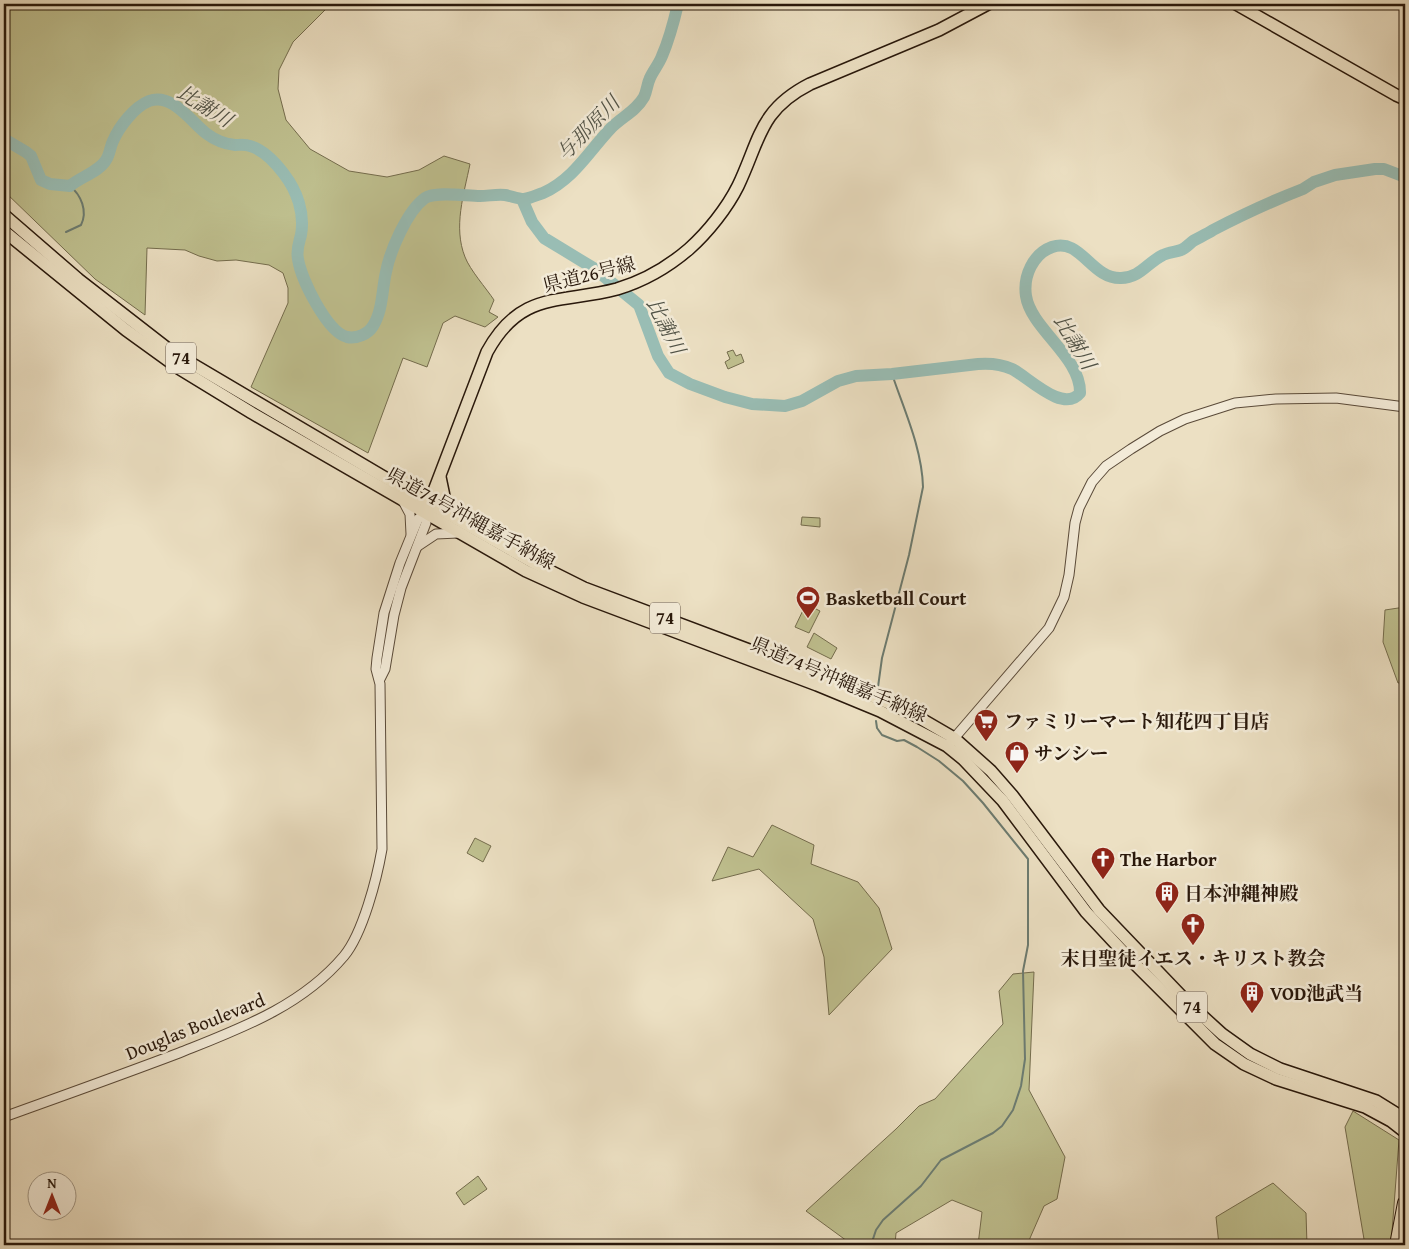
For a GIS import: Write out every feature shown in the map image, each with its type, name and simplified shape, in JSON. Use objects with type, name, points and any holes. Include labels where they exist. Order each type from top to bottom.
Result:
[{"type":"highway","points":[[1397,1245],[1405,1203]]},
{"type":"main road","name":"県道26号線","points":[[427,508],[483,362],[492,343],[502,329],[517,316],[536,305],[561,298],[633,284],[666,266],[698,240],[733,196],[763,126],[782,103],[810,84],[938,30],[988,4]]},
{"type":"main road","points":[[1236,4],[1405,99]]},
{"type":"main road","name":"74","points":[[4,215],[52,258],[158,342],[227,386],[339,451],[427,508]]},
{"type":"main road","name":"県道74号沖縄嘉手納線","points":[[4,231],[126,330],[180,369],[403,501],[453,518],[532,562],[584,588],[877,698],[911,713],[991,771],[1012,795],[1098,910],[1188,1003],[1222,1034],[1250,1054],[1280,1069],[1376,1101],[1405,1119]]},
{"type":"main road","points":[[439,476],[445,501],[453,518]]},
{"type":"main road","name":"県道74号沖縄嘉手納線","points":[[427,508],[461,532],[526,571],[566,590],[826,689],[950,742],[963,759],[1003,802],[1086,912],[1215,1044],[1244,1064],[1284,1082],[1365,1107],[1391,1121],[1405,1132]]},
{"type":"main road","points":[[1376,1101],[1405,1107]]},
{"type":"street","points":[[950,742],[1049,628],[1064,597],[1069,575],[1075,523],[1080,508],[1092,482],[1106,466],[1130,448],[1185,419],[1235,403],[1276,399],[1336,398],[1405,407]]},
{"type":"street","name":"Douglas Boulevard","points":[[403,501],[410,514],[411,536]]},
{"type":"street","name":"Douglas Boulevard","points":[[4,1117],[155,1062],[279,1010],[327,973],[345,954],[357,931],[373,890],[378,875],[382,849],[380,682],[376,668],[376,658],[384,613],[411,536],[418,519],[427,508]]},
{"type":"street","name":"Douglas Boulevard","points":[[380,682],[385,669],[397,603],[426,523],[427,508]]},
{"type":"street","points":[[417,547],[436,534],[461,532]]},
{"type":"green space","points":[[4,4],[331,4],[293,42],[279,70],[278,89],[286,120],[310,149],[349,171],[387,177],[419,170],[444,156],[470,164],[461,210],[460,234],[462,246],[471,268],[494,300],[489,312],[498,317],[485,327],[455,316],[443,323],[427,367],[403,358],[368,453],[251,387],[288,303],[288,288],[283,273],[269,265],[236,260],[217,261],[185,250],[147,248],[145,315],[95,279],[4,191]]},
{"type":"green space","points":[[733,350],[736,356],[741,354],[744,362],[728,369],[725,362],[730,359],[727,352]]},
{"type":"green space","points":[[802,517],[820,518],[820,527],[801,525]]},
{"type":"green space","name":"Basketball Court","points":[[806,604],[820,611],[809,633],[795,627]]},
{"type":"green space","points":[[1405,607],[1405,682],[1398,683],[1383,642],[1385,610]]},
{"type":"green space","points":[[814,633],[837,648],[831,659],[807,647]]},
{"type":"green space","points":[[772,825],[814,845],[811,864],[858,882],[879,908],[892,949],[829,1015],[824,957],[813,919],[759,869],[712,881],[728,847],[753,857]]},
{"type":"green space","points":[[475,838],[491,846],[483,862],[467,853]]},
{"type":"green space","points":[[1034,972],[1029,1090],[1065,1157],[1057,1199],[1044,1206],[1027,1245],[978,1245],[982,1212],[952,1200],[896,1233],[895,1245],[846,1245],[847,1241],[806,1211],[919,1106],[935,1099],[1003,1024],[999,991],[1013,974]]},
{"type":"green space","points":[[1353,1111],[1399,1140],[1391,1245],[1365,1245],[1345,1127]]},
{"type":"green space","points":[[478,1176],[487,1189],[464,1205],[456,1193]]},
{"type":"green space","points":[[1273,1183],[1306,1213],[1307,1245],[1219,1245],[1216,1217]]},
{"type":"waterway","name":"比謝川","points":[[4,139],[31,156],[41,180],[50,184],[70,186],[103,164],[123,124],[143,104],[157,99],[174,105],[207,134],[217,140],[235,145],[248,145],[260,150],[281,170],[289,181],[299,203],[302,227],[298,259],[304,279],[316,304],[331,326],[339,333],[347,337],[358,337],[368,331],[376,320],[391,253],[400,232],[418,204],[430,196],[444,194],[507,195],[524,199],[543,193],[564,180],[611,128],[641,102],[651,75],[661,59],[667,44],[678,4]]},
{"type":"waterway","name":"比謝川","points":[[522,199],[532,222],[544,238],[595,269],[639,305],[658,356],[669,373],[690,384],[725,397],[752,404],[785,406],[802,401],[838,381],[856,376],[892,374],[978,364],[1000,365],[1012,369],[1045,392],[1064,399],[1073,398],[1080,393],[1073,367],[1037,320],[1026,296],[1025,288],[1028,274],[1035,260],[1045,250],[1062,246],[1071,248],[1111,277],[1128,277],[1139,273],[1163,255],[1179,251],[1213,230],[1257,208],[1303,189],[1314,182],[1335,175],[1375,169],[1384,169],[1405,177]]},
{"type":"waterway","points":[[66,232],[81,225],[84,214],[80,199],[70,186]]},
{"type":"waterway","points":[[878,687],[882,658],[909,555],[923,487],[916,444],[892,374]]},
{"type":"waterway","points":[[871,1245],[876,1230],[883,1220],[921,1186],[941,1160],[993,1133],[1002,1126],[1013,1110],[1021,1086],[1025,1059],[1023,971],[1028,945],[1028,859],[963,781],[939,761],[917,747],[904,740],[897,741],[882,735],[877,728],[876,721]]},
{"type":"place","name":"Basketball Court","points":[[808,619]]},
{"type":"place","name":"ファミリーマート知花四丁目店","points":[[986,742]]},
{"type":"place","name":"サンシー","points":[[1017,774]]},
{"type":"place","name":"The Harbor","points":[[1103,880]]},
{"type":"place","name":"日本沖縄神殿","points":[[1167,914]]},
{"type":"place","name":"末日聖徒イエス・キリスト教会","points":[[1193,946]]},
{"type":"place","name":"VOD池武当","points":[[1252,1014]]},
{"type":"water label","name":"与那原川","points":[[588,128]]}]
